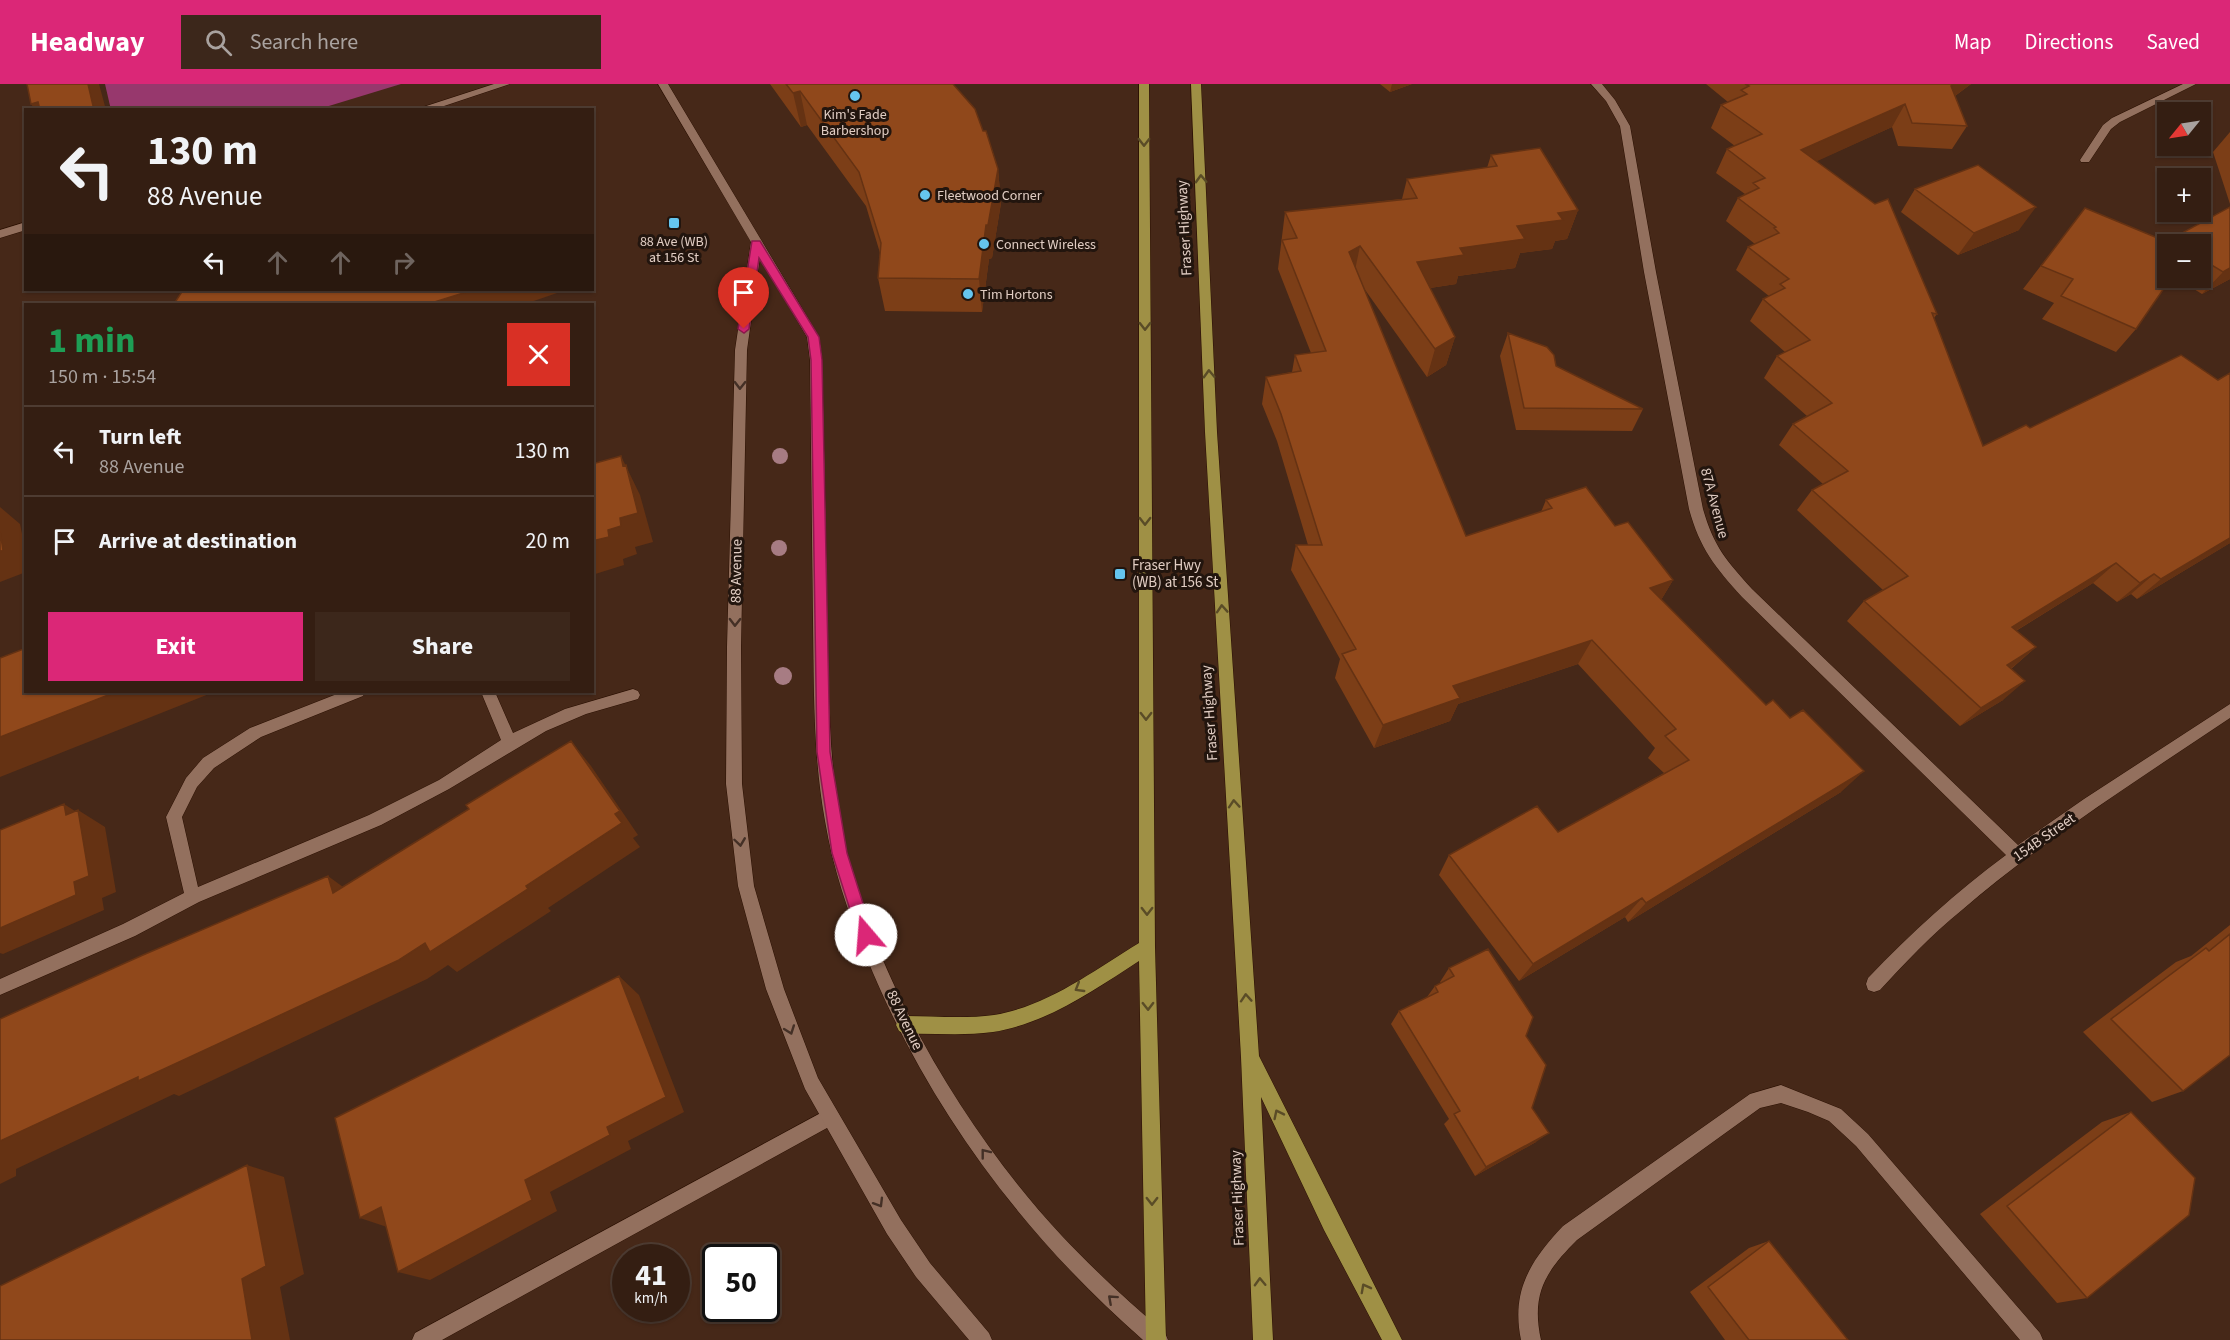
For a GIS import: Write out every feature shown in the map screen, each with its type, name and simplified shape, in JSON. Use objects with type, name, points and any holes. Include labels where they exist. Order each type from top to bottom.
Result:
[{"type":"main road","points":[[426,108],[505,84]]},
{"type":"main road","name":"88 Avenue","points":[[663,84],[813,337],[816,360],[822,731],[825,772],[839,853],[866,935],[905,1025],[961,1123],[1078,1269],[1157,1339]]},
{"type":"main road","points":[[1144,84],[1147,947],[1157,1339]]},
{"type":"main road","name":"Fraser Highway","points":[[1196,84],[1211,432],[1250,1057],[1263,1340]]},
{"type":"main road","name":"87A Avenue","points":[[1596,84],[1610,100],[1625,126],[1650,272],[1696,509],[1711,551],[1755,601],[2017,855]]},
{"type":"main road","points":[[2085,160],[2107,127],[2116,120],[2191,84]]},
{"type":"main road","points":[[0,234],[24,227]]},
{"type":"main road","name":"88 Avenue","points":[[756,243],[741,350],[733,737],[735,794],[746,886],[759,940],[792,1037],[812,1083],[894,1227],[924,1270],[982,1340]]},
{"type":"main road","points":[[193,897],[174,818],[184,791],[201,768],[233,745],[267,727],[355,693]]},
{"type":"main road","points":[[488,693],[510,743]]},
{"type":"main road","points":[[0,987],[129,930],[193,897],[353,831],[445,784],[550,721],[592,704],[633,694]]},
{"type":"main road","name":"154B Street","points":[[1874,984],[1906,947],[1942,914],[2017,855],[2230,710]]},
{"type":"main road","points":[[905,1025],[996,1023],[1017,1017],[1051,1005],[1147,947]]},
{"type":"main road","points":[[1250,1057],[1331,1223],[1392,1340]]},
{"type":"main road","points":[[1530,1340],[1526,1325],[1529,1288],[1560,1243],[1756,1100],[1781,1094],[1835,1116],[1862,1140],[2032,1340]]},
{"type":"main road","points":[[422,1340],[830,1117]]},
{"type":"shaded area","points":[[105,84],[401,84],[322,108],[111,108]]},
{"type":"building","points":[[27,84],[88,84],[94,108],[40,108],[38,102],[31,104]]},
{"type":"building","name":"Fleetwood Corner","points":[[786,84],[953,84],[975,109],[983,131],[986,131],[998,169],[988,225],[986,225],[979,279],[878,278],[881,243],[859,172],[800,91],[793,93]]},
{"type":"building","points":[[1745,84],[1953,84],[1951,86],[1967,126],[1912,123],[1905,104],[1801,150],[1875,204],[1888,199],[1937,314],[1932,313],[1983,446],[2026,425],[2030,428],[2181,355],[2218,380],[2230,373],[2230,538],[2161,579],[2154,574],[2140,583],[2116,563],[2012,627],[2036,647],[2007,665],[2025,681],[1981,708],[1864,601],[1908,576],[1812,490],[1848,471],[1793,424],[1832,403],[1777,356],[1810,340],[1763,299],[1785,288],[1780,284],[1789,279],[1748,247],[1779,233],[1774,228],[1776,227],[1738,198],[1759,188],[1753,183],[1765,178],[1727,149],[1762,134],[1721,105],[1747,94],[1741,90],[1749,86]]},
{"type":"building","points":[[1540,148],[1578,210],[1558,213],[1563,220],[1517,226],[1525,239],[1460,248],[1464,255],[1417,262],[1455,337],[1435,349],[1360,246],[1349,252],[1466,536],[1552,508],[1546,500],[1586,487],[1615,526],[1628,522],[1673,580],[1650,588],[1766,705],[1773,700],[1790,718],[1803,710],[1864,771],[1646,903],[1642,898],[1533,964],[1449,855],[1537,806],[1558,832],[1689,760],[1665,736],[1676,729],[1592,640],[1453,686],[1460,698],[1383,725],[1342,654],[1356,649],[1296,545],[1322,545],[1281,414],[1266,377],[1301,371],[1295,355],[1326,351],[1282,240],[1297,238],[1285,212],[1417,198],[1407,179],[1497,166],[1491,155]]},
{"type":"building","points":[[1978,165],[2036,207],[1974,233],[1915,189]]},
{"type":"building","points":[[2230,207],[2230,268],[2223,272],[2211,265],[2211,234],[2180,234],[2202,222],[2211,222],[2211,217]]},
{"type":"building","points":[[2085,208],[2157,238],[2157,288],[2164,288],[2136,329],[2061,296],[2073,279],[2041,266]]},
{"type":"building","points":[[182,291],[470,291],[431,303],[175,303]]},
{"type":"building","points":[[1508,333],[1547,347],[1554,355],[1556,366],[1643,409],[1524,408]]},
{"type":"building","points":[[621,456],[623,466],[626,465],[638,513],[620,518],[621,526],[608,530],[609,537],[594,541],[594,463]]},
{"type":"building","points":[[0,531],[3,550],[0,552]]},
{"type":"building","points":[[24,649],[24,693],[113,693],[0,737],[0,658]]},
{"type":"building","points":[[571,741],[620,811],[615,814],[622,823],[526,886],[528,889],[430,952],[425,943],[399,960],[138,1081],[138,1077],[0,1141],[0,1019],[328,876],[333,893],[469,809],[466,805]]},
{"type":"building","points":[[64,804],[66,815],[78,810],[89,876],[74,882],[76,895],[0,928],[0,830]]},
{"type":"building","points":[[2230,934],[2230,1055],[2183,1091],[2111,1019],[2206,948],[2209,951]]},
{"type":"building","points":[[1488,949],[1533,1017],[1526,1036],[1546,1065],[1532,1108],[1549,1133],[1486,1167],[1454,1114],[1460,1111],[1399,1011],[1438,992],[1435,986],[1454,976],[1449,968]]},
{"type":"building","points":[[619,976],[666,1097],[607,1127],[610,1135],[525,1180],[532,1200],[398,1272],[381,1207],[360,1218],[335,1118]]},
{"type":"building","points":[[2131,1112],[2195,1178],[2189,1215],[2087,1298],[2007,1206]]},
{"type":"building","points":[[247,1165],[266,1266],[242,1279],[252,1340],[0,1340],[0,1286]]},
{"type":"building","points":[[1769,1241],[1848,1340],[1749,1340],[1708,1287]]},
{"type":"place","name":"Kim's Fade Barbershop","points":[[855,96]]},
{"type":"place","name":"Fleetwood Corner","points":[[925,195]]},
{"type":"place","name":"88 Ave (WB) at 156 St","points":[[674,223]]},
{"type":"place","name":"Connect Wireless","points":[[984,244]]},
{"type":"place","name":"Tim Hortons","points":[[968,294]]},
{"type":"place","name":"Fraser Hwy (WB) at 156 St","points":[[1120,574]]},
{"type":"route","points":[[744,329],[756,243],[813,337],[816,360],[822,731],[825,772],[839,853],[866,935]]}]
